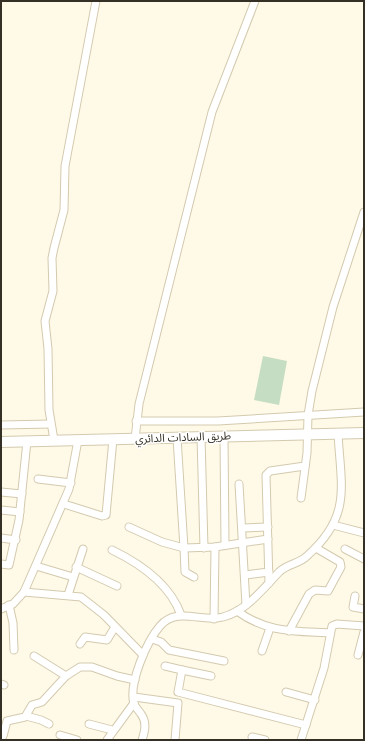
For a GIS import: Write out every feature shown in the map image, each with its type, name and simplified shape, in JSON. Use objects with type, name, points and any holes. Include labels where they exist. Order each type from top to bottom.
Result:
[{"type":"main road","name":"طريق السادات الدائري","points":[[1,442],[364,433]]},
{"type":"street","points":[[54,440],[51,424],[45,321],[54,291],[52,258],[64,210],[64,166],[96,1]]},
{"type":"street","points":[[135,439],[136,421],[147,373],[212,112],[255,1]]},
{"type":"street","points":[[301,498],[308,434],[308,415],[333,307],[364,212]]},
{"type":"street","points":[[136,421],[218,421],[364,412]]},
{"type":"street","points":[[1,425],[51,424]]},
{"type":"street","points":[[150,740],[143,736],[144,718],[134,700],[135,680],[143,655],[152,639],[169,618],[181,615],[214,619],[237,611],[246,605],[282,570],[299,562],[316,548],[339,514],[342,493],[338,434]]},
{"type":"street","points":[[224,436],[225,545]]},
{"type":"street","points":[[201,437],[204,548]]},
{"type":"street","points":[[177,438],[186,572],[194,577]]},
{"type":"street","points":[[64,504],[102,516],[106,515],[113,439]]},
{"type":"street","points":[[1,609],[19,599],[24,592],[36,566],[64,504],[71,483],[78,440]]},
{"type":"street","points":[[1,564],[10,564],[16,540],[27,441]]},
{"type":"street","points":[[269,583],[267,473],[305,466]]},
{"type":"street","points":[[38,479],[71,483]]},
{"type":"street","points":[[239,484],[243,528],[246,605]]},
{"type":"street","points":[[1,492],[22,494]]},
{"type":"street","points":[[1,510],[20,512]]},
{"type":"street","points":[[333,525],[364,533]]},
{"type":"street","points":[[129,527],[162,542],[184,548],[215,547],[268,539]]},
{"type":"street","points":[[243,528],[268,527]]},
{"type":"street","points":[[1,538],[16,540]]},
{"type":"street","points":[[214,619],[215,547]]},
{"type":"street","points":[[289,631],[309,594],[315,590],[328,591],[341,567],[340,562],[316,548]]},
{"type":"street","points":[[346,548],[364,559]]},
{"type":"street","points":[[68,595],[82,549]]},
{"type":"street","points":[[112,550],[138,563],[166,589],[176,602],[181,615]]},
{"type":"street","points":[[36,566],[73,577]]},
{"type":"street","points":[[76,567],[117,586]]},
{"type":"street","points":[[245,575],[269,572]]},
{"type":"street","points":[[24,592],[68,595],[81,597],[89,601],[143,655]]},
{"type":"street","points":[[355,596],[353,608],[364,609]]},
{"type":"street","points":[[9,605],[14,634],[14,650]]},
{"type":"street","points":[[237,611],[253,621],[270,628],[289,631],[330,633]]},
{"type":"street","points":[[301,740],[324,668],[332,626],[337,624],[364,626]]},
{"type":"street","points":[[80,644],[85,636],[108,640],[115,627]]},
{"type":"street","points":[[262,651],[270,628]]},
{"type":"street","points":[[358,656],[364,632]]},
{"type":"street","points":[[152,639],[161,642],[169,650],[224,661]]},
{"type":"street","points":[[34,656],[66,676]]},
{"type":"street","points":[[26,716],[32,705],[42,702],[66,676],[77,668],[85,666],[135,680]]},
{"type":"street","points":[[165,666],[211,676]]},
{"type":"street","points":[[175,740],[178,692],[182,670]]},
{"type":"street","points":[[178,692],[306,725]]},
{"type":"street","points":[[286,692],[315,700]]},
{"type":"street","points":[[134,700],[178,703]]},
{"type":"street","points":[[107,740],[112,730],[134,700]]},
{"type":"street","points":[[3,736],[7,721],[26,716],[49,724]]},
{"type":"street","points":[[89,724],[112,730]]},
{"type":"street","points":[[60,735],[77,740]]},
{"type":"street","points":[[252,738],[266,740]]},
{"type":"green space","points":[[263,356],[287,361],[279,405],[254,400]]}]
